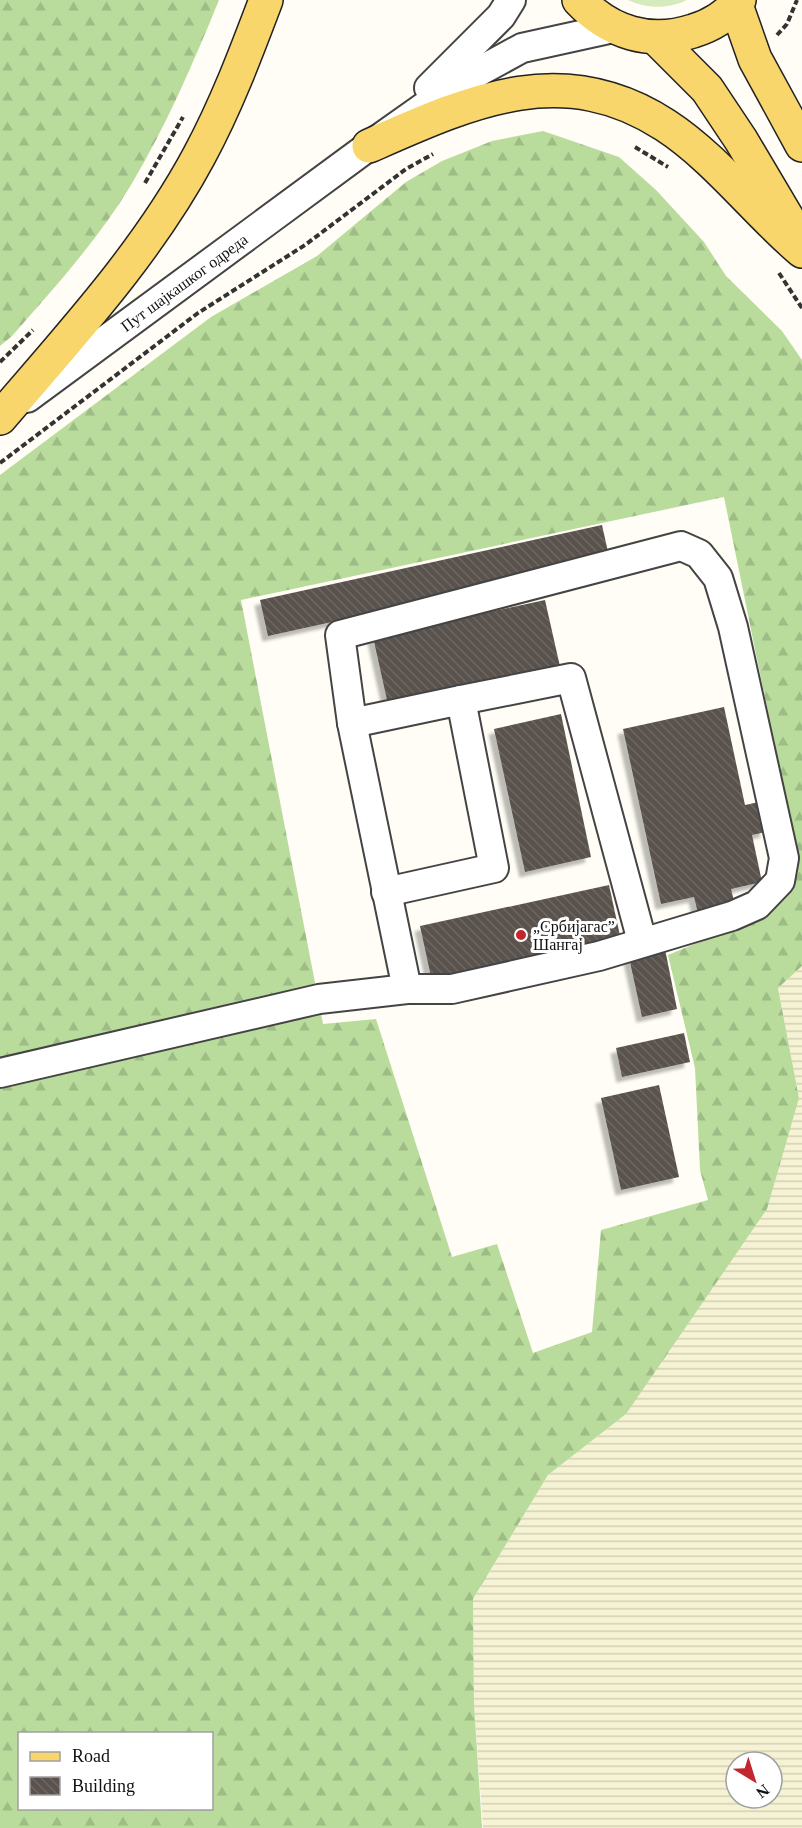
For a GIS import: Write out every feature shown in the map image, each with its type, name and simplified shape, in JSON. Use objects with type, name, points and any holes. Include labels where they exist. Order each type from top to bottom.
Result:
[{"type":"main road","points":[[0,418],[95,307],[142,246],[169,206],[200,156],[232,86],[266,0]]},
{"type":"main road","points":[[579,0],[591,14],[613,28],[657,39],[675,37],[708,26],[738,3],[755,59],[802,145]]},
{"type":"main road","points":[[657,39],[707,89],[741,140],[802,243]]},
{"type":"main road","points":[[369,146],[455,108],[537,89],[595,94],[626,105],[666,125],[701,154],[775,228],[802,251]]},
{"type":"street","name":"Пут шајкашког одреда","points":[[369,146],[501,16],[511,0]]},
{"type":"street","name":"Пут шајкашког одреда","points":[[0,418],[458,83],[503,57],[532,46],[613,28]]},
{"type":"street","points":[[0,1073],[319,999],[407,988],[452,989],[599,956],[642,941],[732,916],[757,905],[780,881],[784,858],[733,627],[718,579],[699,554],[681,546],[340,635],[352,723],[407,988]]},
{"type":"street","points":[[352,723],[571,678],[642,941]]},
{"type":"street","points":[[386,892],[494,868],[461,700]]},
{"type":"path","points":[[755,59],[787,24],[797,0]]},
{"type":"path","points":[[144,185],[183,116]]},
{"type":"path","points":[[626,141],[635,147],[666,125]]},
{"type":"path","points":[[0,463],[198,313],[305,245],[406,169],[442,149]]},
{"type":"path","points":[[0,362],[37,325]]},
{"type":"shaded area","points":[[802,966],[802,1828],[483,1828],[474,1703],[473,1599],[548,1475],[626,1414],[799,1098],[778,988]]},
{"type":"green space","points":[[0,0],[219,0],[178,94],[131,185],[75,263],[12,336],[0,346]]},
{"type":"green space","points":[[628,0],[687,0],[658,7]]},
{"type":"green space","points":[[543,131],[619,157],[656,190],[704,242],[726,276],[782,331],[802,360],[802,966],[778,988],[799,1098],[767,1209],[626,1414],[548,1475],[473,1599],[474,1703],[482,1828],[0,1828],[0,475],[211,317],[317,256],[406,182],[442,161],[492,141]],"holes":[[[724,497],[797,855],[716,935],[668,955],[695,1068],[700,1170],[708,1200],[601,1230],[592,1332],[533,1353],[497,1244],[452,1257],[376,1019],[323,1024],[241,600]]]},
{"type":"building","points":[[602,525],[610,561],[268,636],[260,600]]},
{"type":"building","points":[[545,600],[561,671],[389,709],[373,637]]},
{"type":"building","points":[[724,707],[745,805],[759,802],[766,832],[752,835],[762,882],[731,889],[735,905],[698,913],[694,897],[661,904],[623,729]]},
{"type":"building","points":[[561,714],[591,857],[525,872],[494,729]]},
{"type":"building","name":"„Србијагас” Шангај","points":[[609,885],[622,945],[433,986],[420,926]]},
{"type":"building","points":[[665,949],[677,1009],[642,1017],[628,953]]},
{"type":"building","points":[[684,1033],[690,1062],[622,1077],[616,1048]]},
{"type":"building","points":[[659,1085],[679,1177],[621,1190],[601,1098]]},
{"type":"place","name":"„Србијагас” Шангај","points":[[521,935]]}]
